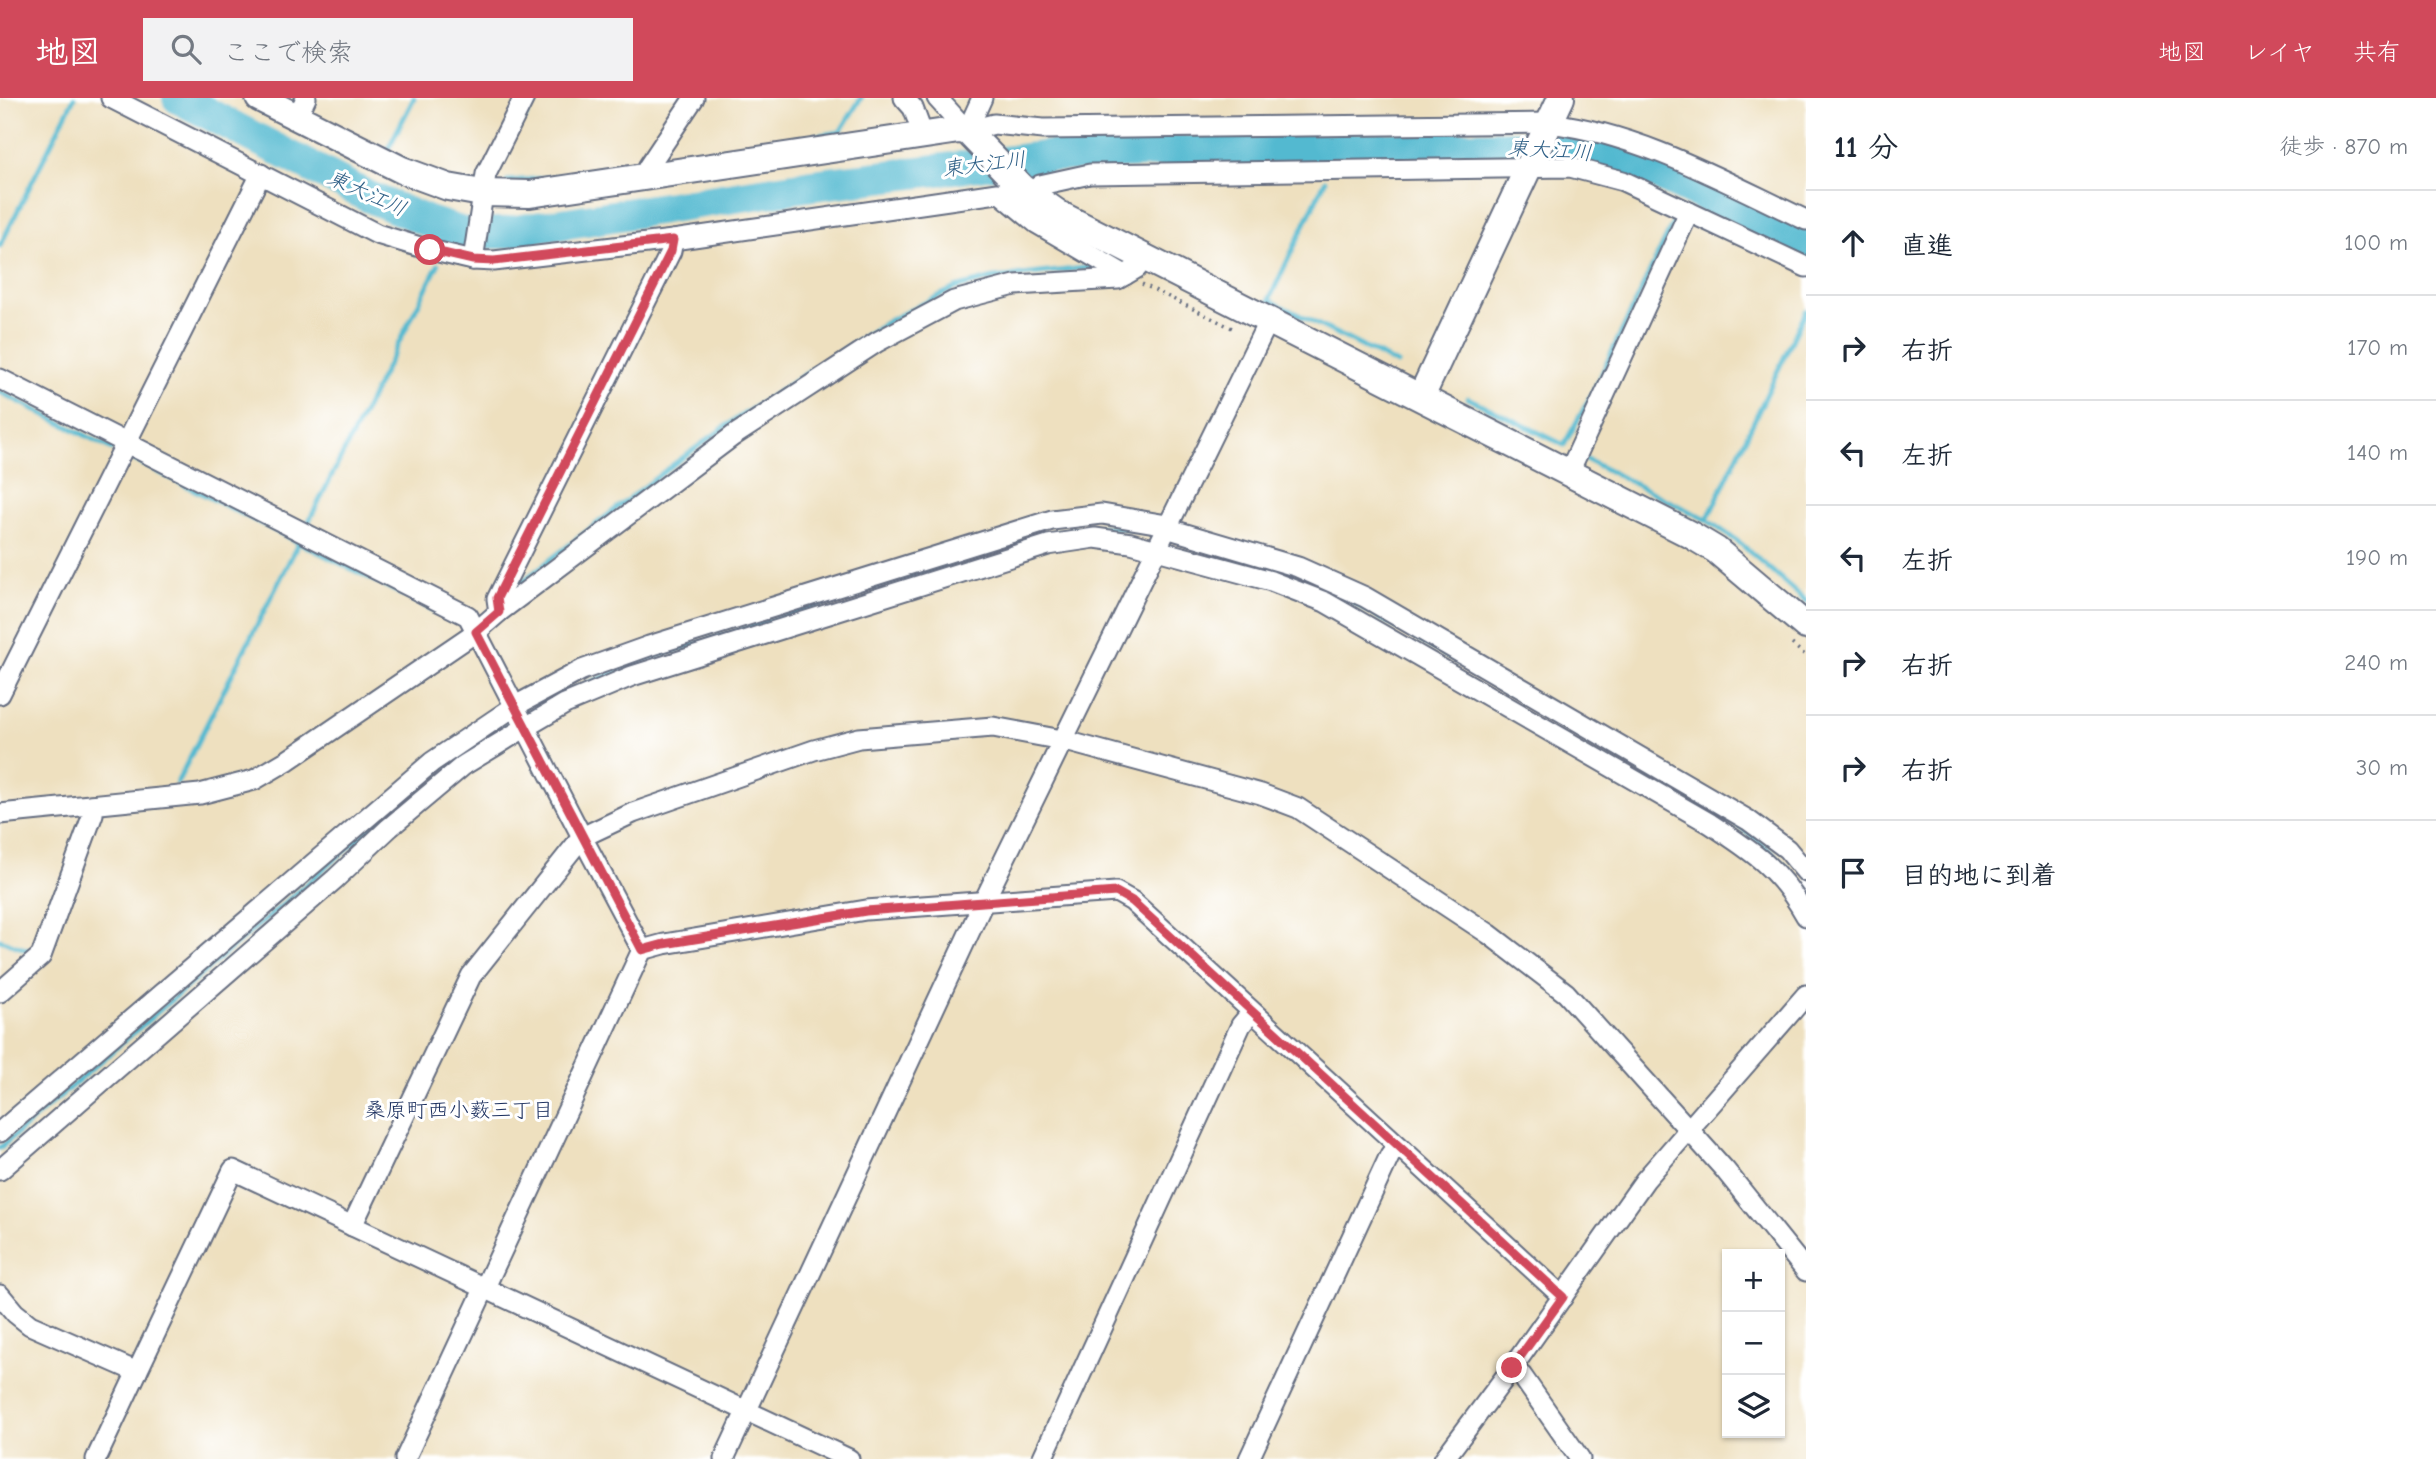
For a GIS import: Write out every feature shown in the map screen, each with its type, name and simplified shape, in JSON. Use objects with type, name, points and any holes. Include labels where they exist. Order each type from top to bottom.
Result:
[{"type":"street","points":[[111,98],[377,234],[430,250],[494,261],[673,240],[997,193],[1036,223],[1125,275]]},
{"type":"street","points":[[259,98],[301,107],[402,170],[481,199],[959,130],[973,136]]},
{"type":"street","points":[[473,256],[486,174],[524,98]]},
{"type":"street","points":[[648,176],[648,167],[694,98]]},
{"type":"street","points":[[904,98],[913,108],[923,135]]},
{"type":"street","points":[[937,98],[1026,191],[1059,214],[1144,257],[1264,331],[1421,397],[1716,550],[1796,633]]},
{"type":"street","points":[[973,136],[982,98]]},
{"type":"street","points":[[1421,397],[1561,98]]},
{"type":"street","points":[[973,136],[994,124],[1069,129],[1584,127],[1621,137],[1806,220]]},
{"type":"street","points":[[1026,191],[1040,185],[1090,174],[1570,167],[1623,181],[1806,267]]},
{"type":"street","points":[[0,694],[261,174]]},
{"type":"street","points":[[1569,472],[1689,212]]},
{"type":"street","points":[[499,612],[497,598],[671,251],[673,240]]},
{"type":"street","points":[[0,814],[200,794],[254,780],[288,761],[476,632],[733,436],[877,342],[954,301],[1015,285],[1118,279],[1137,268],[1144,257]]},
{"type":"street","points":[[724,1459],[984,901],[1264,331]]},
{"type":"street","points":[[0,379],[468,616],[642,950]]},
{"type":"street","points":[[0,1170],[335,879],[410,810],[520,716],[582,670],[649,646],[1052,520],[1102,514],[1162,535],[1325,602],[1611,766],[1749,849],[1759,856],[1794,894],[1806,916]]},
{"type":"street","points":[[0,1132],[432,762],[520,716],[565,704],[632,676],[1048,545],[1095,538],[1131,543],[1162,535],[1298,567],[1365,597],[1748,820],[1787,849],[1806,872]]},
{"type":"street","points":[[352,1226],[471,976],[582,837],[633,813],[814,750],[859,738],[993,727],[1062,740],[1261,794],[1298,808],[1489,934],[1566,993],[1690,1129],[1806,1272]]},
{"type":"street","points":[[0,992],[41,956],[93,814],[92,805]]},
{"type":"street","points":[[405,1459],[642,950],[664,944],[866,911],[1116,892],[1132,901],[1563,1297]]},
{"type":"street","points":[[1444,1459],[1645,1180],[1806,995]]},
{"type":"street","points":[[1042,1459],[1241,1025],[1251,1013]]},
{"type":"street","points":[[1249,1459],[1390,1155],[1397,1146]]},
{"type":"street","points":[[96,1459],[233,1170],[849,1459]]},
{"type":"street","points":[[0,1295],[15,1313],[30,1325],[137,1373]]},
{"type":"street","points":[[1512,1368],[1522,1376],[1580,1459]]},
{"type":"path","points":[[1125,275],[1264,331]]},
{"type":"path","points":[[1796,633],[1806,656]]},
{"type":"waterway","points":[[0,246],[74,98]]},
{"type":"waterway","name":"東大江川","points":[[178,98],[367,196],[463,233],[503,233],[813,185],[1052,156],[1518,146],[1587,149],[1648,170],[1806,244]]},
{"type":"waterway","points":[[388,149],[414,98]]},
{"type":"waterway","points":[[524,120],[535,98]]},
{"type":"waterway","points":[[659,161],[840,132],[861,98]]},
{"type":"waterway","points":[[507,181],[549,178],[639,164]]},
{"type":"waterway","points":[[1325,181],[1269,300],[1397,364]]},
{"type":"waterway","points":[[1468,398],[1564,445],[1593,392],[1673,223]]},
{"type":"waterway","points":[[306,527],[438,265]]},
{"type":"waterway","points":[[510,591],[733,421],[888,321],[955,288],[994,278],[1093,267]]},
{"type":"waterway","points":[[1707,520],[1806,311]]},
{"type":"waterway","points":[[0,392],[112,449]]},
{"type":"waterway","points":[[129,457],[455,621]]},
{"type":"waterway","points":[[1585,459],[1707,520],[1740,543],[1806,601]]},
{"type":"waterway","points":[[524,714],[578,687],[648,659],[1043,535],[1073,529],[1115,527],[1160,536]]},
{"type":"waterway","points":[[177,783],[300,540]]},
{"type":"waterway","points":[[1287,573],[1345,598],[1530,704]]},
{"type":"waterway","points":[[0,1148],[434,774],[515,719]]},
{"type":"waterway","points":[[1717,813],[1766,847],[1806,891]]},
{"type":"waterway","points":[[0,940],[36,953]]},
{"type":"district","name":"桑原町西小薮三丁目","points":[[459,1110]]},
{"type":"route","points":[[430,250],[473,260],[494,261],[673,240],[671,251],[497,598],[499,612],[476,632],[642,950],[664,944],[866,911],[1116,892],[1132,901],[1563,1297],[1512,1368]]}]
